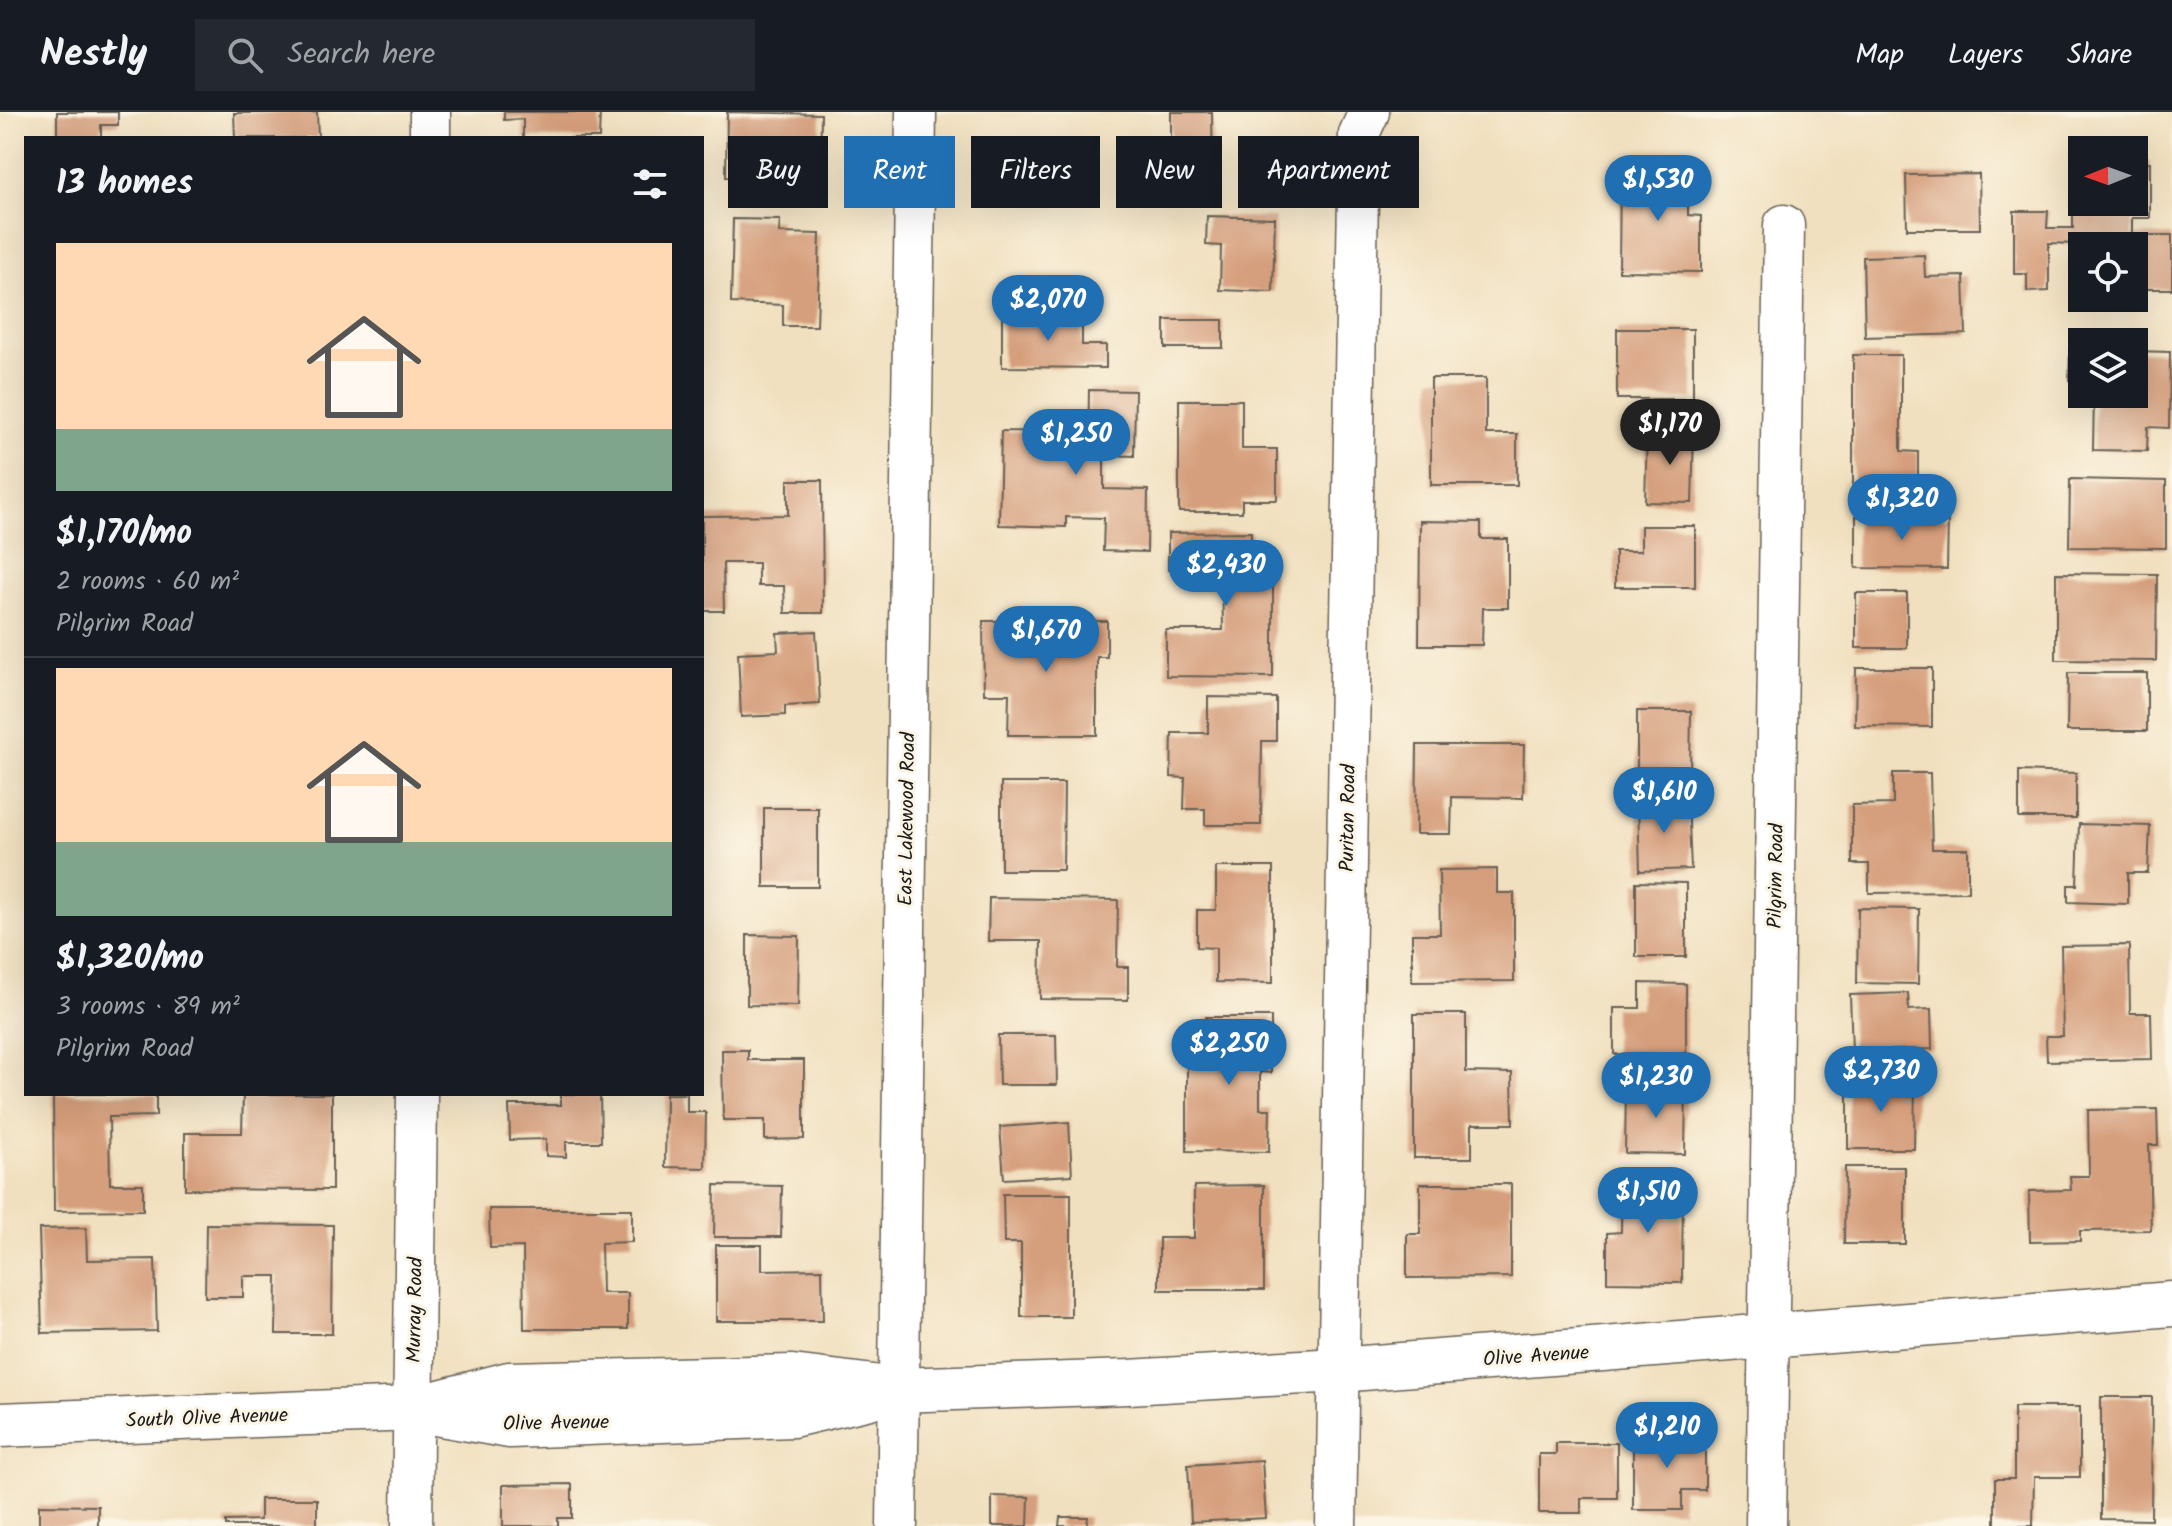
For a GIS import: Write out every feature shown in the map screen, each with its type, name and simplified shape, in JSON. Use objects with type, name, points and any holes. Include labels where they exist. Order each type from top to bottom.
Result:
[{"type":"street","points":[[430,112],[430,136]]},
{"type":"street","name":"East Lakewood Road","points":[[897,1526],[916,112]]},
{"type":"street","name":"Puritan Road","points":[[1336,1526],[1359,134],[1369,112]]},
{"type":"street","name":"Pilgrim Road","points":[[1766,1526],[1784,225]]},
{"type":"street","name":"Murray Road","points":[[412,1526],[417,1096]]},
{"type":"street","name":"Olive Avenue","points":[[413,1409],[509,1384],[792,1377],[898,1390],[1128,1382],[1338,1370],[2172,1304]]},
{"type":"street","name":"South Olive Avenue","points":[[0,1425],[413,1409]]},
{"type":"building","points":[[57,112],[118,112],[118,125],[101,125],[101,136],[57,136]]},
{"type":"building","points":[[317,112],[318,136],[235,136],[234,113]]},
{"type":"building","points":[[504,112],[600,112],[599,136],[523,136],[523,119],[504,120]]},
{"type":"building","points":[[727,112],[821,114],[821,136],[728,136],[726,177]]},
{"type":"building","points":[[1171,112],[1212,112],[1212,136],[1171,136]]},
{"type":"building","points":[[2150,162],[2150,218],[2132,218],[2132,232],[2068,232],[2068,244],[2049,243],[2049,291],[2027,292],[2027,274],[2014,274],[2014,211],[2048,211],[2047,228],[2073,228],[2073,216],[2148,216]]},
{"type":"building","points":[[1620,170],[1688,170],[1688,215],[1701,216],[1701,272],[1619,271]]},
{"type":"building","points":[[1979,174],[1980,229],[1907,229],[1906,175]]},
{"type":"building","points":[[1207,216],[1275,218],[1273,292],[1220,290],[1221,246],[1206,245]]},
{"type":"building","points":[[733,219],[780,220],[779,233],[820,234],[817,326],[783,326],[783,305],[731,303]]},
{"type":"building","points":[[2148,235],[2172,235],[2172,289],[2148,289]]},
{"type":"building","points":[[1924,255],[1925,277],[1964,276],[1966,334],[1865,337],[1863,257]]},
{"type":"building","points":[[1002,315],[1082,315],[1082,345],[1106,345],[1106,368],[1002,367]]},
{"type":"building","points":[[1165,320],[1223,320],[1223,348],[1165,348]]},
{"type":"building","points":[[1617,329],[1693,329],[1693,399],[1617,399]]},
{"type":"building","points":[[2148,351],[2170,352],[2169,428],[2148,427],[2147,451],[2093,450],[2094,408],[2148,408]]},
{"type":"building","points":[[1853,355],[1901,355],[1901,451],[1918,452],[1918,489],[1853,489]]},
{"type":"building","points":[[1431,378],[1486,378],[1486,434],[1517,434],[1517,485],[1431,485]]},
{"type":"building","points":[[1089,390],[1135,391],[1134,456],[1104,455],[1104,489],[1148,490],[1147,552],[1103,551],[1104,518],[1066,517],[1066,527],[999,525],[1001,431],[1054,432],[1054,447],[1088,448]]},
{"type":"building","points":[[1179,400],[1242,400],[1242,449],[1277,449],[1277,500],[1242,500],[1242,512],[1179,512]]},
{"type":"building","points":[[1647,431],[1694,432],[1692,503],[1645,502]]},
{"type":"building","points":[[2070,479],[2166,481],[2166,548],[2069,547]]},
{"type":"building","points":[[788,480],[822,480],[823,613],[785,613],[784,586],[758,586],[758,563],[723,563],[724,611],[704,611],[704,516],[788,515]]},
{"type":"building","points":[[1856,516],[1948,517],[1947,569],[1856,568]]},
{"type":"building","points":[[1420,521],[1481,522],[1481,539],[1508,539],[1508,608],[1483,608],[1482,645],[1419,645]]},
{"type":"building","points":[[1641,526],[1695,526],[1695,587],[1615,587],[1615,551],[1641,551]]},
{"type":"building","points":[[1251,532],[1251,550],[1273,550],[1273,677],[1166,676],[1166,630],[1223,630],[1222,570],[1168,570],[1168,533]]},
{"type":"building","points":[[2056,573],[2157,574],[2156,661],[2056,660]]},
{"type":"building","points":[[1856,593],[1907,593],[1907,648],[1856,648]]},
{"type":"building","points":[[983,621],[1107,621],[1107,657],[1097,657],[1097,735],[1008,735],[1009,694],[984,694]]},
{"type":"building","points":[[816,631],[820,704],[785,706],[785,715],[741,717],[738,653],[778,651],[777,633]]},
{"type":"building","points":[[1856,668],[1932,668],[1932,727],[1855,726]]},
{"type":"building","points":[[2068,673],[2147,673],[2147,731],[2067,731]]},
{"type":"building","points":[[1208,697],[1276,698],[1276,741],[1262,741],[1261,825],[1205,825],[1205,809],[1184,809],[1185,778],[1171,777],[1172,733],[1208,733]]},
{"type":"building","points":[[1637,711],[1691,711],[1690,772],[1637,771]]},
{"type":"building","points":[[1417,745],[1524,745],[1523,798],[1452,797],[1451,834],[1416,834]]},
{"type":"building","points":[[2019,771],[2076,773],[2076,818],[2019,818]]},
{"type":"building","points":[[1893,773],[1930,773],[1932,849],[1968,849],[1968,892],[1869,893],[1869,864],[1852,864],[1852,805],[1893,804]]},
{"type":"building","points":[[1001,783],[1064,783],[1063,870],[1001,870]]},
{"type":"building","points":[[1688,799],[1691,869],[1640,871],[1638,801]]},
{"type":"building","points":[[764,808],[818,808],[818,887],[764,887]]},
{"type":"building","points":[[2079,824],[2150,826],[2148,873],[2128,873],[2128,904],[2068,902],[2068,885],[2077,885]]},
{"type":"building","points":[[1216,867],[1273,867],[1273,983],[1216,982],[1216,948],[1197,947],[1197,910],[1216,910]]},
{"type":"building","points":[[1497,869],[1497,893],[1514,893],[1514,981],[1412,982],[1412,934],[1440,934],[1439,870]]},
{"type":"building","points":[[1636,882],[1686,883],[1686,957],[1636,957]]},
{"type":"building","points":[[989,898],[1118,900],[1117,967],[1128,967],[1128,1000],[1040,999],[1041,941],[988,941]]},
{"type":"building","points":[[1858,908],[1919,909],[1918,984],[1857,983]]},
{"type":"building","points":[[747,935],[799,936],[798,1006],[747,1005]]},
{"type":"building","points":[[2129,945],[2130,1013],[2151,1013],[2152,1059],[2047,1061],[2046,1036],[2063,1036],[2061,946]]},
{"type":"building","points":[[1640,983],[1686,984],[1686,1055],[1614,1054],[1614,1008],[1640,1008]]},
{"type":"building","points":[[1908,993],[1909,1010],[1931,1009],[1932,1049],[1852,1051],[1850,995]]},
{"type":"building","points":[[1414,1014],[1466,1014],[1466,1072],[1512,1073],[1513,1124],[1472,1124],[1472,1158],[1414,1158]]},
{"type":"building","points":[[1206,1017],[1271,1017],[1271,1073],[1260,1072],[1260,1109],[1270,1109],[1269,1152],[1187,1151],[1187,1050],[1206,1051]]},
{"type":"building","points":[[998,1035],[1056,1035],[1057,1085],[999,1085]]},
{"type":"building","points":[[722,1050],[748,1050],[748,1060],[804,1060],[804,1139],[765,1140],[765,1120],[723,1120]]},
{"type":"building","points":[[1848,1079],[1915,1080],[1914,1149],[1848,1149]]},
{"type":"building","points":[[1626,1085],[1686,1086],[1685,1154],[1625,1153]]},
{"type":"building","points":[[53,1096],[156,1096],[156,1116],[109,1117],[110,1184],[143,1184],[143,1210],[54,1211]]},
{"type":"building","points":[[243,1096],[332,1096],[332,1190],[185,1189],[185,1133],[242,1133]]},
{"type":"building","points":[[561,1096],[600,1096],[601,1142],[566,1142],[566,1157],[546,1156],[546,1139],[510,1140],[509,1105],[561,1105]]},
{"type":"building","points":[[666,1096],[687,1096],[687,1112],[706,1112],[705,1168],[665,1167]]},
{"type":"building","points":[[2157,1109],[2158,1145],[2149,1145],[2151,1230],[2080,1231],[2080,1241],[2030,1242],[2029,1191],[2071,1190],[2070,1176],[2089,1176],[2088,1110]]},
{"type":"building","points":[[1069,1122],[1072,1175],[1004,1179],[1000,1127]]},
{"type":"building","points":[[1845,1167],[1905,1167],[1905,1244],[1844,1244]]},
{"type":"building","points":[[1622,1181],[1683,1182],[1682,1283],[1607,1282],[1607,1233],[1621,1232]]},
{"type":"building","points":[[1420,1184],[1511,1184],[1511,1277],[1407,1278],[1407,1234],[1420,1234]]},
{"type":"building","points":[[715,1185],[782,1186],[781,1237],[714,1237]]},
{"type":"building","points":[[1264,1185],[1264,1290],[1159,1290],[1159,1238],[1194,1238],[1194,1186]]},
{"type":"building","points":[[1003,1194],[1071,1194],[1071,1317],[1021,1317],[1021,1243],[1004,1243]]},
{"type":"building","points":[[489,1209],[632,1209],[632,1242],[601,1243],[602,1293],[628,1293],[628,1329],[524,1329],[523,1247],[490,1248]]},
{"type":"building","points":[[206,1224],[333,1225],[332,1334],[276,1334],[277,1276],[243,1276],[243,1297],[205,1297]]},
{"type":"building","points":[[86,1228],[87,1260],[155,1259],[157,1331],[42,1333],[39,1229]]},
{"type":"building","points":[[716,1245],[762,1245],[762,1270],[822,1269],[823,1321],[716,1321]]},
{"type":"building","points":[[2101,1397],[2152,1397],[2151,1520],[2101,1519]]},
{"type":"building","points":[[2014,1407],[2080,1407],[2080,1477],[2034,1477],[2033,1526],[1995,1526],[1995,1479],[2014,1479]]},
{"type":"building","points":[[1633,1436],[1705,1436],[1705,1490],[1682,1490],[1682,1510],[1633,1510]]},
{"type":"building","points":[[1556,1443],[1617,1443],[1617,1498],[1581,1498],[1581,1513],[1539,1513],[1539,1454],[1556,1454]]},
{"type":"building","points":[[1262,1460],[1266,1518],[1191,1522],[1188,1465]]},
{"type":"building","points":[[572,1484],[572,1518],[558,1518],[558,1526],[503,1526],[503,1485]]},
{"type":"building","points":[[992,1496],[1029,1497],[1028,1526],[992,1526]]},
{"type":"building","points":[[260,1499],[317,1499],[317,1526],[226,1526],[226,1521],[260,1520]]},
{"type":"building","points":[[39,1505],[98,1506],[98,1526],[39,1526]]},
{"type":"building","points":[[1060,1517],[1088,1517],[1087,1526],[1059,1526]]}]
